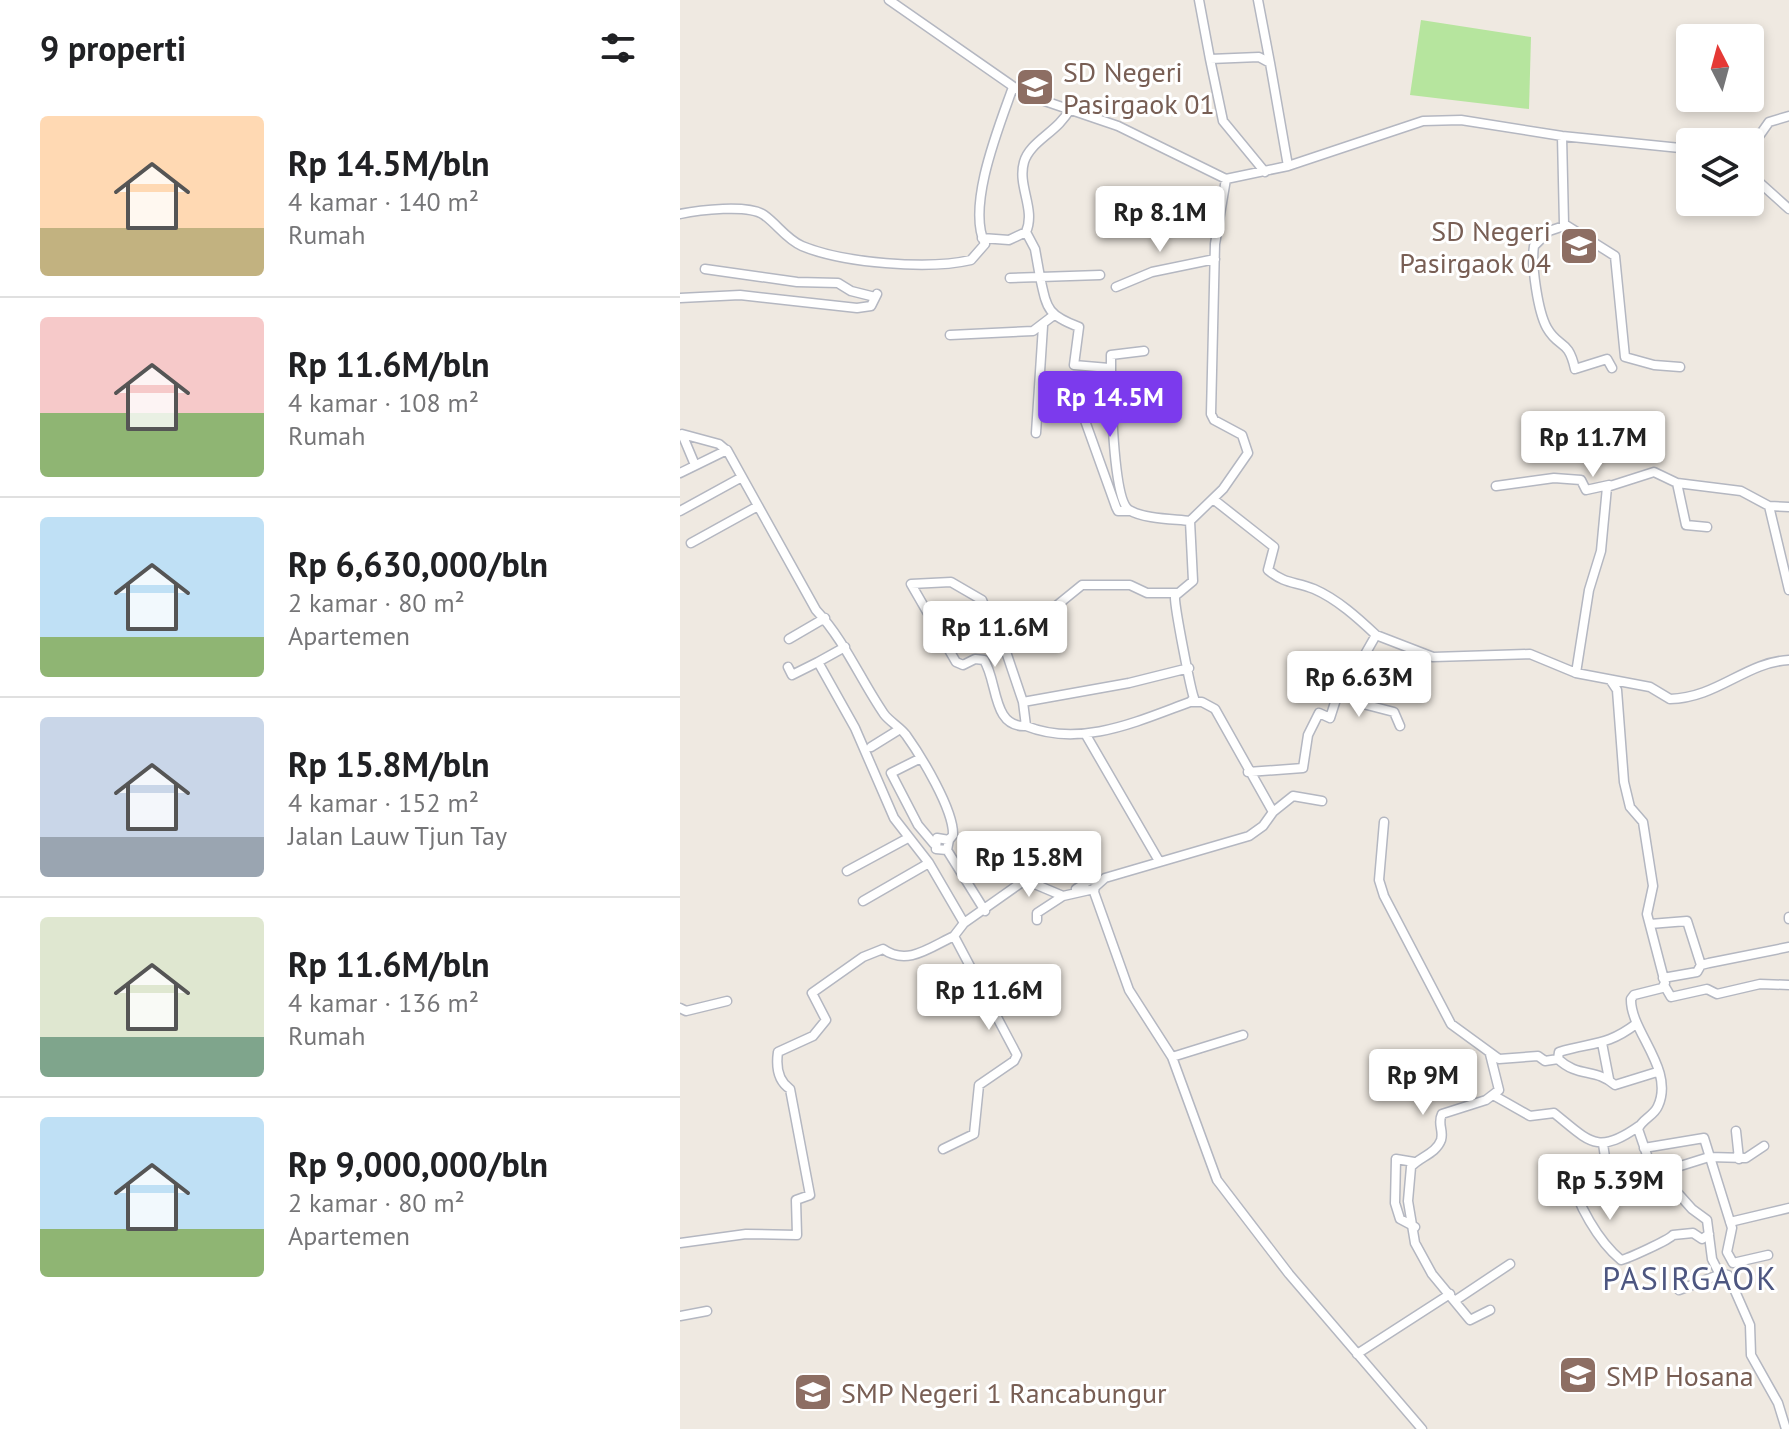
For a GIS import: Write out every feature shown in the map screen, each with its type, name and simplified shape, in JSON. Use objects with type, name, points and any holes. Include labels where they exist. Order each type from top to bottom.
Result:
[{"type":"street","points":[[889,0],[1013,87],[1118,126],[1226,179],[1288,166],[1423,121],[1461,120],[1562,136],[1676,148]]},
{"type":"street","points":[[1199,0],[1221,117],[1265,172]]},
{"type":"street","points":[[1258,0],[1288,166]]},
{"type":"street","points":[[1210,59],[1257,57],[1270,63]]},
{"type":"street","points":[[680,214],[716,209],[761,213],[799,245],[818,252],[884,261],[968,261],[981,253],[985,244],[982,238],[984,175],[1013,87]]},
{"type":"street","points":[[1070,109],[1063,123],[1030,150],[1024,161],[1024,194],[1030,216],[1026,232],[1035,249],[1045,304],[1054,315],[1079,327],[1075,366],[1109,368]]},
{"type":"street","points":[[1764,130],[1771,120],[1789,116]]},
{"type":"street","points":[[1562,136],[1564,226]]},
{"type":"street","points":[[1190,702],[1194,698],[1174,598],[1193,581],[1190,521],[1245,460],[1248,447],[1242,435],[1214,420],[1211,414],[1215,259],[1226,179]]},
{"type":"street","points":[[1764,187],[1789,209]]},
{"type":"street","points":[[1612,368],[1607,359],[1575,369],[1570,350],[1549,332],[1535,288],[1534,246],[1549,231],[1564,226],[1609,249],[1615,256],[1625,357],[1654,365],[1680,367]]},
{"type":"street","points":[[982,238],[1009,240],[1026,232]]},
{"type":"street","points":[[1116,287],[1152,272],[1215,259]]},
{"type":"street","points":[[680,298],[740,295],[857,308],[871,306],[876,295],[851,291],[838,283],[797,282],[705,269]]},
{"type":"street","points":[[1010,278],[1100,275]]},
{"type":"street","points":[[950,335],[1028,332],[1043,326],[1054,315]]},
{"type":"street","points":[[1036,433],[1043,326]]},
{"type":"street","points":[[1130,511],[1124,503],[1118,471],[1109,368],[1114,352],[1144,351]]},
{"type":"street","points":[[1041,391],[1111,388],[1168,390]]},
{"type":"street","points":[[1074,390],[1118,511],[1190,521]]},
{"type":"street","points":[[695,465],[682,434],[719,444],[726,450],[816,610],[845,647],[883,712],[900,729],[919,759],[951,817],[953,835],[948,845]]},
{"type":"street","points":[[680,473],[726,450]]},
{"type":"street","points":[[1496,486],[1554,478],[1581,480],[1586,490],[1652,472],[1677,483],[1741,491],[1769,506],[1789,507]]},
{"type":"street","points":[[680,511],[742,477]]},
{"type":"street","points":[[1677,483],[1686,525],[1707,527]]},
{"type":"street","points":[[1576,673],[1589,590],[1601,551],[1604,493],[1614,484]]},
{"type":"street","points":[[1213,499],[1268,539],[1275,555],[1268,570],[1282,582],[1315,589],[1355,615],[1376,635],[1433,657],[1530,654],[1576,673],[1646,686],[1675,699],[1732,682],[1764,663],[1789,660]]},
{"type":"street","points":[[691,543],[758,506]]},
{"type":"street","points":[[1769,506],[1789,590]]},
{"type":"street","points":[[1178,593],[1147,593],[1130,585],[1082,585],[1045,615],[990,625],[981,599],[951,582],[910,585],[956,662],[963,665],[975,659],[984,660],[1002,717],[1013,726],[1086,735],[1190,702],[1202,702],[1215,709],[1273,812]]},
{"type":"street","points":[[789,639],[825,618]]},
{"type":"street","points":[[997,625],[1023,702],[1026,726]]},
{"type":"street","points":[[1248,772],[1303,768],[1308,735],[1319,713],[1330,718],[1339,690],[1347,686],[1376,635]]},
{"type":"street","points":[[788,667],[792,675],[845,647]]},
{"type":"street","points":[[818,662],[855,728],[894,818],[929,863],[964,923]]},
{"type":"street","points":[[1023,702],[1129,683],[1189,668]]},
{"type":"street","points":[[1611,681],[1617,690],[1624,782],[1630,807],[1642,820],[1646,840],[1653,886],[1647,911],[1664,981],[1671,997],[1707,989],[1717,994],[1760,984],[1789,985]]},
{"type":"street","points":[[1347,686],[1363,704],[1394,712],[1400,726]]},
{"type":"street","points":[[871,747],[900,729]]},
{"type":"street","points":[[1086,735],[1159,861]]},
{"type":"street","points":[[919,759],[891,773],[918,825],[934,844],[940,836],[948,845],[985,911]]},
{"type":"street","points":[[1037,920],[1037,913],[1066,894],[1159,861],[1249,836],[1293,796],[1322,801]]},
{"type":"street","points":[[1384,822],[1379,880],[1445,1018],[1465,1038],[1503,1060],[1538,1056],[1545,1061],[1558,1059]]},
{"type":"street","points":[[847,871],[908,838]]},
{"type":"street","points":[[863,901],[929,863]]},
{"type":"street","points":[[680,1243],[746,1234],[797,1235],[796,1200],[810,1195],[790,1089],[784,1085],[776,1066],[778,1052],[813,1036],[826,1020],[812,993],[863,957],[883,949],[894,958],[906,957],[954,936],[964,923],[1025,880],[1066,894]]},
{"type":"street","points":[[1097,885],[1132,998],[1172,1057],[1217,1180],[1289,1274],[1422,1429]]},
{"type":"street","points":[[1493,1095],[1530,1116],[1554,1113],[1581,1137],[1603,1144],[1618,1140],[1639,1126],[1658,1107],[1654,1053],[1631,1014],[1632,996],[1664,981],[1697,972],[1701,965],[1687,921],[1650,924]]},
{"type":"street","points":[[943,1149],[974,1134],[979,1085],[1008,1066],[1017,1055],[954,936]]},
{"type":"street","points":[[1701,965],[1789,947]]},
{"type":"street","points":[[680,1008],[686,1011],[727,1001]]},
{"type":"street","points":[[1558,1059],[1559,1052],[1592,1042],[1612,1041],[1636,1024]]},
{"type":"street","points":[[1172,1057],[1243,1035]]},
{"type":"street","points":[[1602,1043],[1609,1079]]},
{"type":"street","points":[[1490,1054],[1499,1090],[1442,1114],[1439,1123],[1442,1136],[1437,1148],[1414,1162],[1409,1175],[1408,1201],[1416,1246],[1432,1274],[1470,1320],[1490,1310]]},
{"type":"street","points":[[1558,1059],[1571,1072],[1601,1074],[1620,1085],[1657,1072]]},
{"type":"street","points":[[1639,1126],[1644,1148],[1658,1173],[1682,1193],[1692,1209],[1705,1216],[1712,1259],[1721,1274]]},
{"type":"street","points":[[1736,1131],[1739,1159]]},
{"type":"street","points":[[1644,1148],[1703,1137],[1730,1222],[1729,1260],[1733,1263],[1768,1255]]},
{"type":"street","points":[[1603,1144],[1605,1157],[1602,1160],[1579,1166],[1571,1175],[1593,1224],[1621,1260],[1628,1259],[1639,1249],[1666,1244],[1673,1235],[1693,1233],[1702,1239],[1709,1234]]},
{"type":"street","points":[[1658,1173],[1709,1157],[1751,1157],[1764,1146]]},
{"type":"street","points":[[1414,1162],[1396,1159],[1393,1176],[1400,1219],[1415,1227]]},
{"type":"street","points":[[1730,1222],[1789,1208]]},
{"type":"street","points":[[1357,1354],[1510,1264]]},
{"type":"street","points":[[1679,1290],[1721,1274],[1728,1275],[1737,1290],[1750,1328],[1752,1357],[1780,1409],[1786,1429]]},
{"type":"street","points":[[680,1316],[707,1311]]},
{"type":"green space","points":[[1421,20],[1531,37],[1529,109],[1410,95]]},
{"type":"place","name":"SD Negeri Pasirgaok 01","points":[[1035,87]]},
{"type":"place","name":"SD Negeri Pasirgaok 04","points":[[1579,246]]},
{"type":"place","name":"SMP Hosana","points":[[1578,1375]]},
{"type":"place","name":"SMP Negeri 1 Rancabungur","points":[[813,1392]]},
{"type":"district","name":"PASIRGAOK","points":[[1690,1278]]}]
